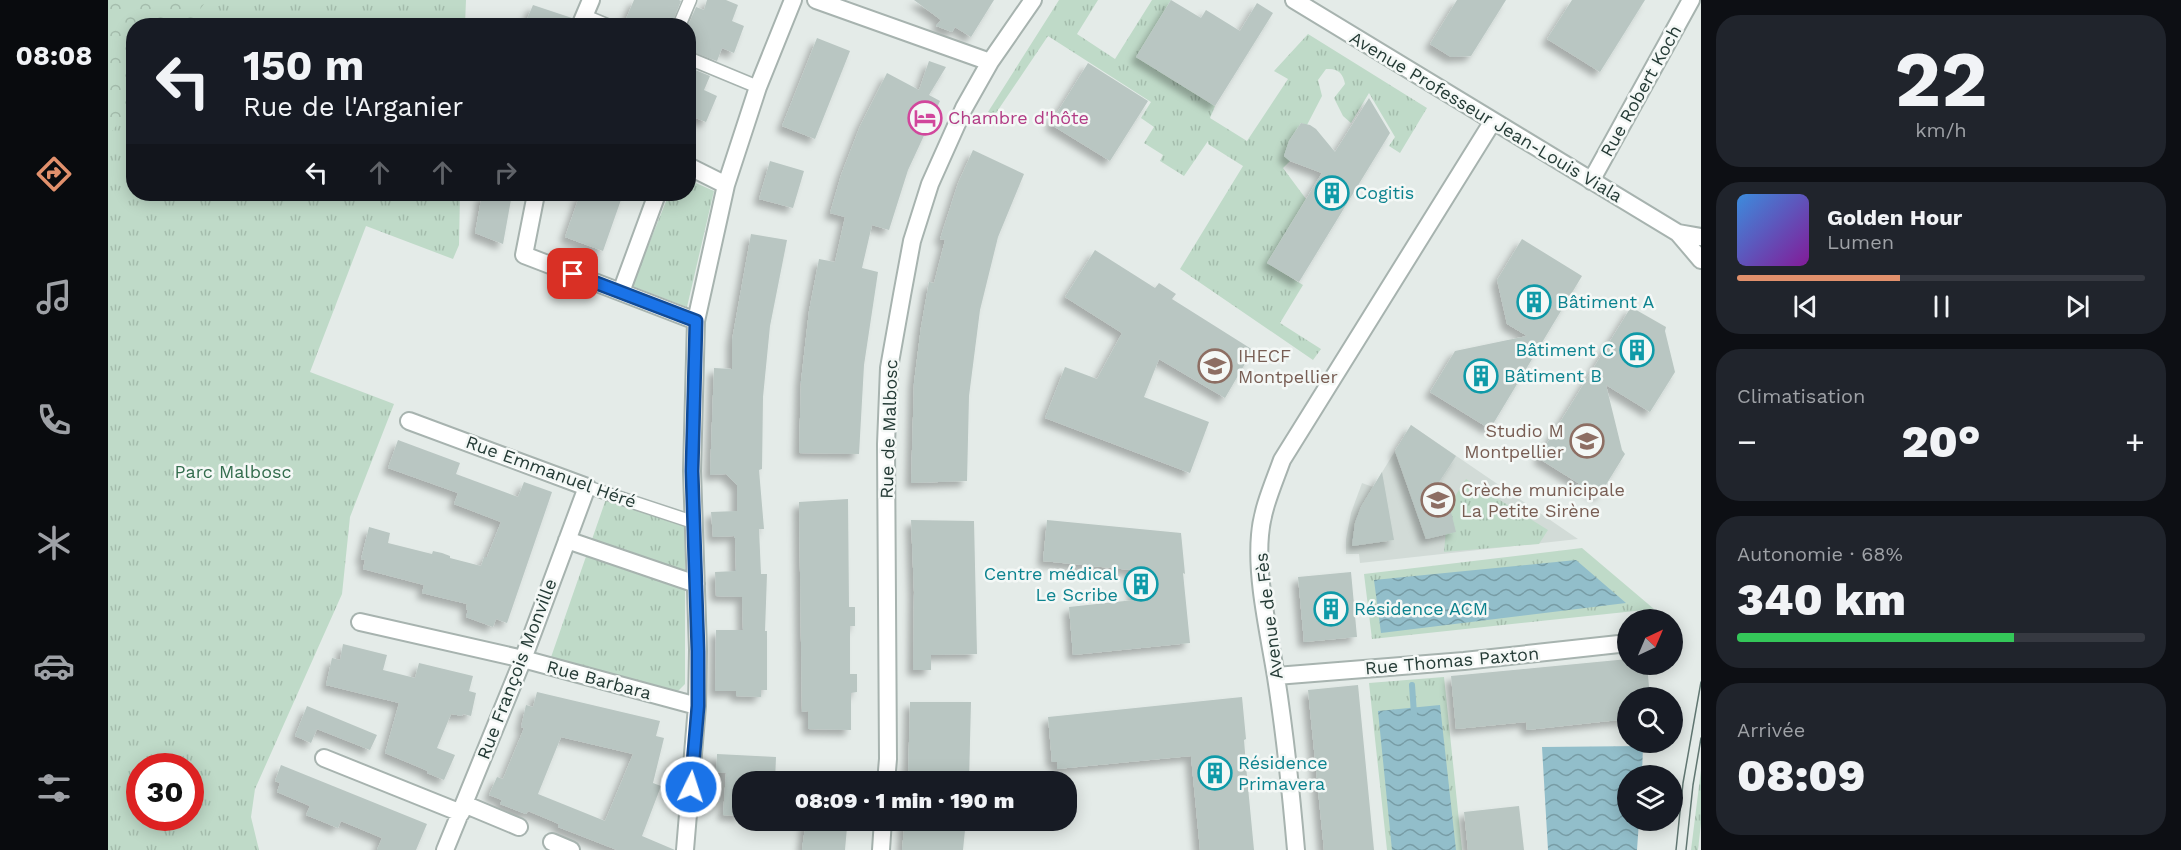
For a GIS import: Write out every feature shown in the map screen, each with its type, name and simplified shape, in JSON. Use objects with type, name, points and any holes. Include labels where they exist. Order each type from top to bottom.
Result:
[{"type":"street","points":[[682,18],[690,0]]},
{"type":"street","points":[[685,850],[698,706],[692,471],[696,321],[726,185],[758,87],[793,0]]},
{"type":"street","points":[[816,0],[990,62]]},
{"type":"street","name":"Rue de Malbosc","points":[[887,771],[886,444],[889,368],[912,242],[930,184],[964,108],[990,62],[1033,0]]},
{"type":"street","name":"Avenue Professeur Jean-Louis Viala","points":[[1294,0],[1678,233],[1701,260]]},
{"type":"street","name":"Rue Robert Koch","points":[[1591,181],[1691,0]]},
{"type":"street","points":[[696,61],[758,87]]},
{"type":"street","name":"Avenue de Fès","points":[[1296,850],[1276,676],[1261,572],[1260,536],[1267,498],[1282,460],[1493,121]]},
{"type":"street","points":[[696,170],[726,185]]},
{"type":"street","points":[[535,201],[524,255],[696,321]]},
{"type":"street","points":[[621,292],[654,201]]},
{"type":"street","name":"Avenue Professeur Jean-Louis Viala","points":[[1678,233],[1701,237]]},
{"type":"street","name":"Rue Emmanuel Héré","points":[[410,421],[587,487],[693,522]]},
{"type":"street","name":"Rue François Monville","points":[[445,850],[523,659],[587,487]]},
{"type":"street","points":[[567,540],[696,584]]},
{"type":"street","name":"Rue Barbara","points":[[360,622],[523,659],[698,706]]},
{"type":"street","name":"Rue Thomas Paxton","points":[[1276,676],[1464,661],[1617,644]]},
{"type":"street","points":[[324,758],[519,827]]},
{"type":"street","points":[[881,850],[882,831]]},
{"type":"street","points":[[552,842],[571,850]]},
{"type":"shaded area","name":"Crèche municipale La Petite Sirène","points":[[1411,425],[1578,539],[1360,563],[1359,554],[1346,554],[1346,539],[1351,513],[1362,483],[1373,487]]},
{"type":"green space","name":"Parc Malbosc","points":[[108,0],[466,0],[465,18],[126,18],[126,201],[460,201],[459,245],[453,259],[366,226],[310,372],[394,404],[350,517],[342,594],[255,789],[251,817],[259,850],[108,850]]},
{"type":"green space","points":[[108,0],[207,0],[193,18],[126,18],[126,114],[108,136]]},
{"type":"green space","points":[[1059,0],[1098,0],[1077,34],[1115,59],[1152,0],[1171,0],[1136,57],[1215,106],[1210,118],[1247,141],[1288,79],[1274,71],[1308,34],[1427,108],[1400,153],[1389,146],[1395,137],[1369,93],[1351,123],[1343,116],[1334,98],[1345,84],[1344,80],[1337,70],[1326,69],[1318,80],[1322,96],[1307,125],[1301,123],[1289,141],[1284,156],[1290,161],[1283,168],[1306,199],[1267,263],[1303,285],[1280,323],[1321,349],[1313,360],[1180,269],[1243,166],[1208,144],[1208,141],[1184,176],[1160,161],[1163,155],[1144,143],[1154,127],[1141,118],[1151,102],[1048,36],[994,116],[988,112]]},
{"type":"green space","points":[[696,183],[714,191],[687,307],[632,286],[666,201],[696,201]]},
{"type":"green space","points":[[1466,479],[1548,530],[1539,544],[1444,552],[1448,507]]},
{"type":"green space","points":[[606,499],[685,525],[685,684],[676,693],[549,663]]},
{"type":"green space","points":[[1582,548],[1654,609],[1617,609],[1617,613],[1372,639],[1364,574]]},
{"type":"green space","points":[[1444,677],[1462,850],[1387,850],[1369,683]]},
{"type":"green space","points":[[1701,770],[1701,823],[1698,850],[1691,850]]},
{"type":"water","points":[[1576,560],[1626,603],[1381,633],[1374,580]]},
{"type":"water","points":[[1440,705],[1456,850],[1392,850],[1378,711]]},
{"type":"water","points":[[1617,746],[1617,753],[1643,753],[1642,765],[1617,765],[1617,831],[1638,831],[1637,850],[1548,850],[1542,747]]},
{"type":"building","points":[[634,0],[681,1],[674,18],[626,18]]},
{"type":"building","points":[[707,0],[726,0],[738,5],[732,21],[744,26],[734,53],[722,48],[717,61],[696,53],[696,18],[691,18],[696,7],[704,10]]},
{"type":"building","points":[[914,0],[994,0],[971,37],[955,27],[952,32],[936,26],[941,20]]},
{"type":"building","points":[[1171,0],[1201,18],[1206,10],[1240,31],[1257,3],[1273,13],[1215,106],[1136,57]]},
{"type":"building","points":[[1457,0],[1506,0],[1471,56],[1451,57],[1430,44]]},
{"type":"building","points":[[1572,0],[1645,0],[1600,72],[1547,39]]},
{"type":"building","points":[[533,5],[572,18],[527,18]]},
{"type":"building","points":[[817,38],[850,51],[815,139],[782,126]]},
{"type":"building","points":[[929,61],[946,67],[929,95],[940,101],[908,170],[889,230],[872,225],[862,268],[878,272],[864,365],[859,454],[799,453],[801,381],[809,311],[819,259],[835,262],[845,217],[830,213],[841,175],[860,126],[887,73],[919,90]]},
{"type":"building","points":[[1088,63],[1148,101],[1110,161],[1050,124]]},
{"type":"building","points":[[696,70],[710,76],[704,90],[717,96],[706,122],[696,118]]},
{"type":"building","name":"Cogitis","points":[[1369,98],[1390,133],[1299,282],[1267,263],[1322,173],[1290,161],[1284,156],[1289,141],[1301,123],[1310,125],[1335,152]]},
{"type":"building","points":[[973,150],[1024,174],[998,237],[980,310],[969,396],[967,481],[911,483],[914,383],[929,282],[934,283],[945,240],[940,239],[958,183]]},
{"type":"building","points":[[770,161],[804,171],[793,208],[759,199]]},
{"type":"building","points":[[481,201],[511,201],[503,244],[475,233]]},
{"type":"building","points":[[578,201],[621,201],[603,251],[565,237]]},
{"type":"building","points":[[751,234],[787,240],[770,326],[763,397],[762,469],[759,470],[764,529],[759,529],[761,574],[767,574],[765,631],[767,631],[767,690],[761,690],[761,697],[736,696],[736,691],[715,691],[716,630],[743,630],[742,597],[716,596],[715,572],[736,571],[735,538],[734,536],[713,537],[711,512],[737,511],[737,485],[726,474],[710,475],[714,368],[732,369],[732,340]]},
{"type":"building","points":[[1522,239],[1582,276],[1490,429],[1430,392],[1455,351],[1527,336],[1507,324],[1497,280]]},
{"type":"building","points":[[1095,250],[1155,288],[1159,283],[1176,294],[1172,299],[1253,350],[1225,398],[1159,359],[1144,397],[1209,422],[1190,473],[1045,418],[1065,367],[1097,379],[1122,333],[1065,297]]},
{"type":"building","points":[[1631,307],[1666,327],[1675,372],[1650,412],[1606,385],[1622,450],[1625,454],[1599,496],[1538,458]]},
{"type":"building","points":[[1411,425],[1456,456],[1430,496],[1450,508],[1456,532],[1426,539],[1395,451]]},
{"type":"building","points":[[398,440],[460,463],[456,474],[518,497],[524,482],[552,492],[507,623],[496,619],[493,627],[466,617],[467,604],[422,593],[424,585],[363,569],[365,560],[361,559],[369,527],[390,533],[388,543],[432,554],[433,551],[442,553],[450,558],[481,566],[501,522],[454,504],[458,493],[388,468]]},
{"type":"building","points":[[1382,472],[1394,540],[1352,546],[1355,523],[1361,507]]},
{"type":"building","points":[[848,499],[849,607],[855,607],[855,626],[850,626],[850,674],[857,674],[857,692],[851,693],[851,730],[808,729],[808,711],[802,712],[799,502]]},
{"type":"building","points":[[911,520],[974,521],[977,654],[931,655],[931,670],[913,670],[914,592]]},
{"type":"building","name":"Centre médical Le Scribe","points":[[1047,520],[1181,533],[1190,643],[1073,655],[1069,607],[1134,600],[1131,570],[1043,561]]},
{"type":"building","name":"Résidence ACM","points":[[1351,572],[1357,637],[1304,642],[1298,577]]},
{"type":"building","points":[[343,644],[387,655],[383,670],[415,678],[419,663],[473,676],[469,691],[476,693],[471,716],[451,714],[437,748],[455,755],[444,780],[385,753],[399,703],[326,685],[332,658],[340,660]]},
{"type":"building","points":[[1617,660],[1617,675],[1648,675],[1649,687],[1617,687],[1617,720],[1527,730],[1526,722],[1456,729],[1451,676]]},
{"type":"building","points":[[1358,685],[1374,850],[1324,850],[1308,690]]},
{"type":"building","points":[[537,692],[660,721],[656,736],[664,738],[653,783],[661,786],[642,836],[675,850],[617,850],[558,827],[559,824],[528,811],[526,814],[500,804],[502,800],[489,795],[497,777],[503,779],[524,728],[521,727],[526,705],[533,707]],"holes":[[[561,737],[633,754],[605,821],[538,794]]]},
{"type":"building","name":"Résidence Primavera","points":[[1242,697],[1254,850],[1200,850],[1191,756],[1057,769],[1057,762],[1052,762],[1048,717]]},
{"type":"building","points":[[910,702],[971,702],[969,771],[908,771]]},
{"type":"building","points":[[307,706],[377,735],[370,750],[317,729],[311,743],[295,736]]},
{"type":"building","points":[[717,754],[776,757],[775,771],[732,771],[732,815],[723,815],[726,773],[716,772]]},
{"type":"building","points":[[281,765],[427,824],[416,850],[377,850],[382,838],[341,821],[338,828],[306,815],[310,806],[277,792],[280,783],[275,781]]},
{"type":"building","points":[[1519,806],[1524,850],[1468,850],[1464,812]]},
{"type":"building","points":[[805,831],[847,831],[845,850],[802,850]]},
{"type":"building","points":[[904,831],[965,831],[963,850],[902,850]]},
{"type":"waterway","points":[[1412,685],[1414,714]]},
{"type":"tram line","points":[[1676,850],[1683,783],[1701,682]]},
{"type":"tram line","points":[[1686,850],[1701,738]]},
{"type":"place","name":"Chambre d'hôte","points":[[925,118]]},
{"type":"place","name":"Cogitis","points":[[1332,193]]},
{"type":"place","name":"Bâtiment A","points":[[1534,302]]},
{"type":"place","name":"Bâtiment C","points":[[1637,350]]},
{"type":"place","name":"IHECF Montpellier","points":[[1215,366]]},
{"type":"place","name":"Bâtiment B","points":[[1481,376]]},
{"type":"place","name":"Studio M Montpellier","points":[[1587,441]]},
{"type":"place","name":"Crèche municipale La Petite Sirène","points":[[1438,500]]},
{"type":"place","name":"Centre médical Le Scribe","points":[[1141,584]]},
{"type":"place","name":"Résidence ACM","points":[[1331,609]]},
{"type":"place","name":"Résidence Primavera","points":[[1215,773]]},
{"type":"route","points":[[573,274],[696,321],[692,471],[698,706],[691,787]]}]
